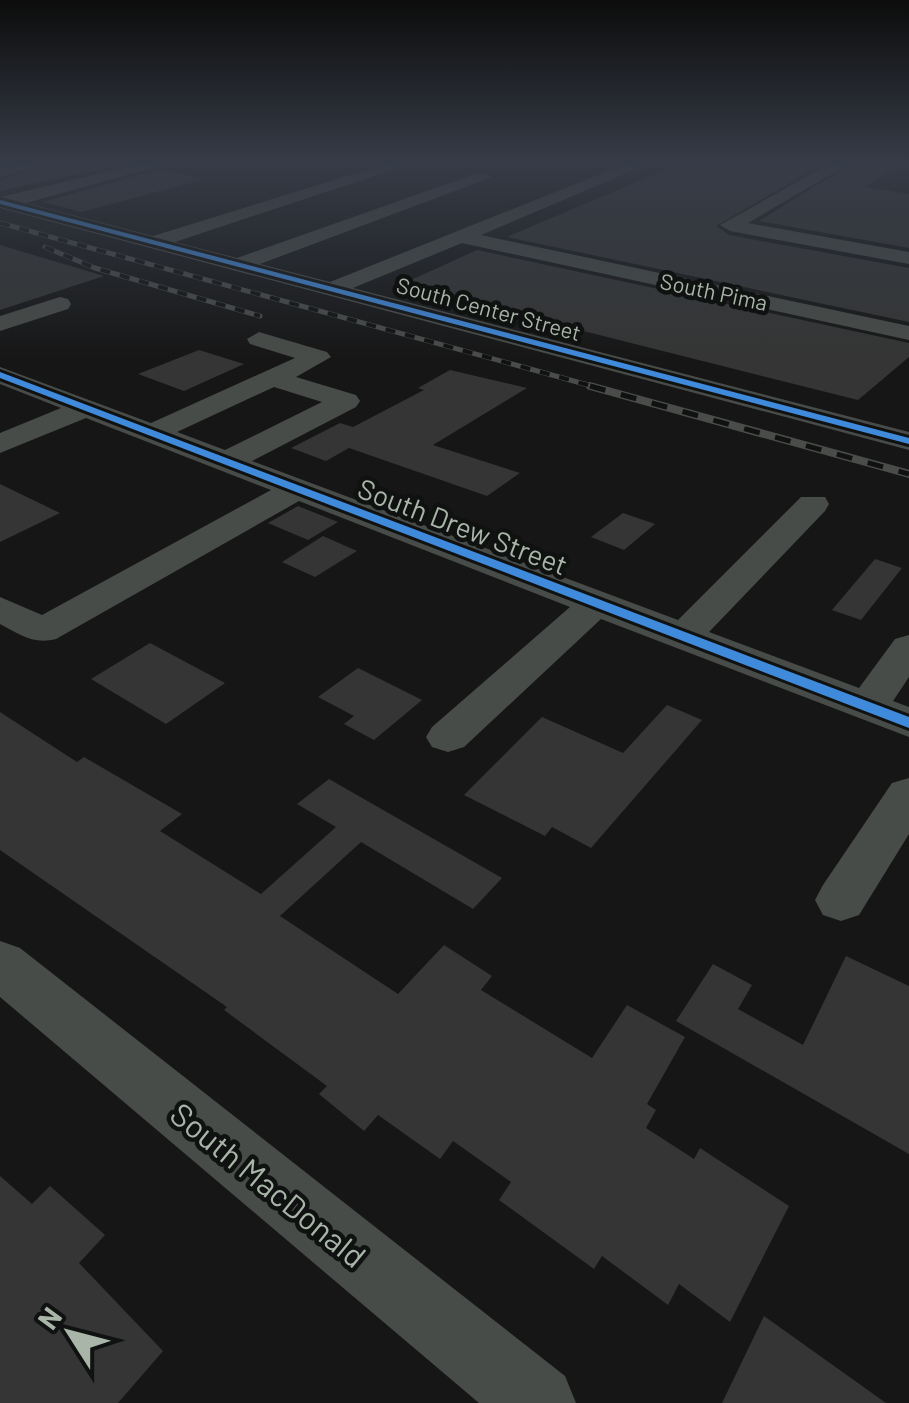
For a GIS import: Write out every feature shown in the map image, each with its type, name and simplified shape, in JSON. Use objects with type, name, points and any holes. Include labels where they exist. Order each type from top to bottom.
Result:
[{"type":"street","name":"South Center Street","points":[[96,228],[909,442]]},
{"type":"street","points":[[150,243],[200,228]]},
{"type":"street","points":[[237,264],[339,228]]},
{"type":"street","points":[[332,290],[481,228]]},
{"type":"street","points":[[749,228],[909,258]]},
{"type":"street","name":"South Pima","points":[[461,237],[909,333]]},
{"type":"street","points":[[0,324],[60,304]]},
{"type":"street","points":[[152,433],[318,357],[259,339]]},
{"type":"street","name":"South Drew Street","points":[[0,375],[909,724]]},
{"type":"street","points":[[226,462],[346,401],[273,378]]},
{"type":"street","points":[[0,444],[85,408]]},
{"type":"street","points":[[0,608],[42,631],[296,489]]},
{"type":"street","points":[[683,637],[814,504]]},
{"type":"street","points":[[448,737],[595,604]]},
{"type":"street","points":[[867,707],[909,647]]},
{"type":"street","points":[[840,900],[909,796]]},
{"type":"street","name":"South MacDonald","points":[[0,964],[538,1403]]},
{"type":"building","points":[[527,228],[720,228],[729,235],[909,268],[909,322],[507,237]]},
{"type":"building","points":[[801,228],[909,228],[909,248]]},
{"type":"building","points":[[0,245],[104,276],[0,310]]},
{"type":"building","points":[[477,250],[909,343],[909,357],[858,400],[400,285]]},
{"type":"building","points":[[199,350],[244,364],[184,391],[138,374]]},
{"type":"building","points":[[450,370],[527,388],[433,445],[520,473],[487,496],[349,448],[326,461],[291,448],[340,423],[353,427],[424,390],[418,388]]},
{"type":"building","points":[[0,484],[60,513],[0,542]]},
{"type":"building","points":[[298,506],[338,522],[308,540],[268,523]]},
{"type":"building","points":[[623,513],[655,524],[624,550],[591,537]]},
{"type":"building","points":[[323,536],[357,551],[315,577],[282,562]]},
{"type":"building","points":[[875,559],[902,568],[861,620],[832,610]]},
{"type":"building","points":[[150,643],[225,683],[166,724],[91,679]]},
{"type":"building","points":[[358,668],[422,700],[374,740],[344,724],[354,716],[318,697]]},
{"type":"building","points":[[667,705],[702,720],[591,848],[552,827],[545,836],[464,795],[542,717],[623,753]]},
{"type":"building","points":[[0,712],[77,762],[84,757],[182,814],[160,831],[261,894],[336,827],[297,804],[329,779],[502,878],[473,909],[361,842],[280,916],[398,994],[444,945],[492,976],[481,990],[592,1058],[627,1005],[685,1037],[647,1104],[656,1110],[646,1128],[694,1159],[700,1148],[789,1206],[730,1322],[679,1284],[668,1305],[602,1256],[594,1269],[499,1200],[511,1182],[453,1141],[440,1159],[378,1115],[364,1131],[319,1094],[327,1086],[224,1010],[227,1007],[0,850]]},
{"type":"building","points":[[846,956],[909,986],[909,1154],[676,1021],[713,964],[752,985],[738,1009],[803,1045]]},
{"type":"building","points":[[0,1176],[32,1204],[50,1186],[105,1235],[79,1263],[163,1351],[118,1403],[0,1403]]},
{"type":"building","points":[[764,1316],[886,1403],[722,1403]]},
{"type":"railway","points":[[20,228],[599,388]]},
{"type":"railway","points":[[45,247],[95,268],[260,316]]},
{"type":"railway","points":[[590,386],[909,474]]},
{"type":"cycle path","points":[[101,228],[909,441]]},
{"type":"cycle path","points":[[0,375],[909,723]]}]
